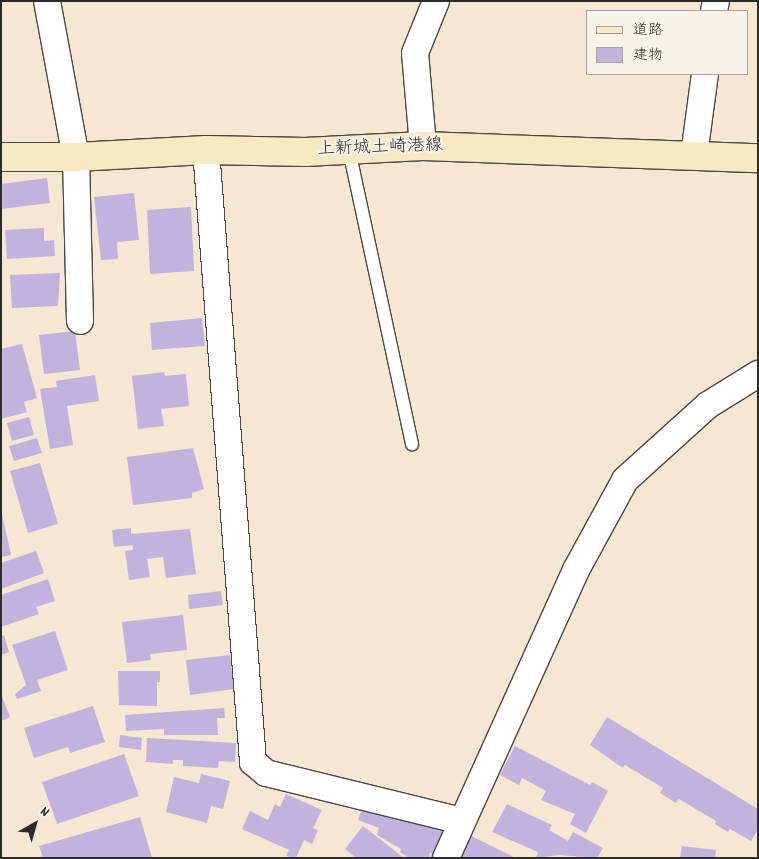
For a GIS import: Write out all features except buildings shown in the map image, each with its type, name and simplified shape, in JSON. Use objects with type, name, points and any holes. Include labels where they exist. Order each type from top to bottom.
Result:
[{"type":"main road","name":"上新城土崎港線","points":[[1,157],[76,157],[206,150],[349,150],[423,146],[758,158]]},
{"type":"street","points":[[47,1],[76,157],[80,321]]},
{"type":"street","points":[[423,146],[415,53],[436,1]]},
{"type":"street","points":[[694,155],[705,75]]},
{"type":"street","points":[[206,150],[253,762],[266,773],[462,821]]},
{"type":"street","points":[[446,858],[576,570],[625,480],[708,405],[758,374]]},
{"type":"lane","points":[[349,150],[412,444]]}]
